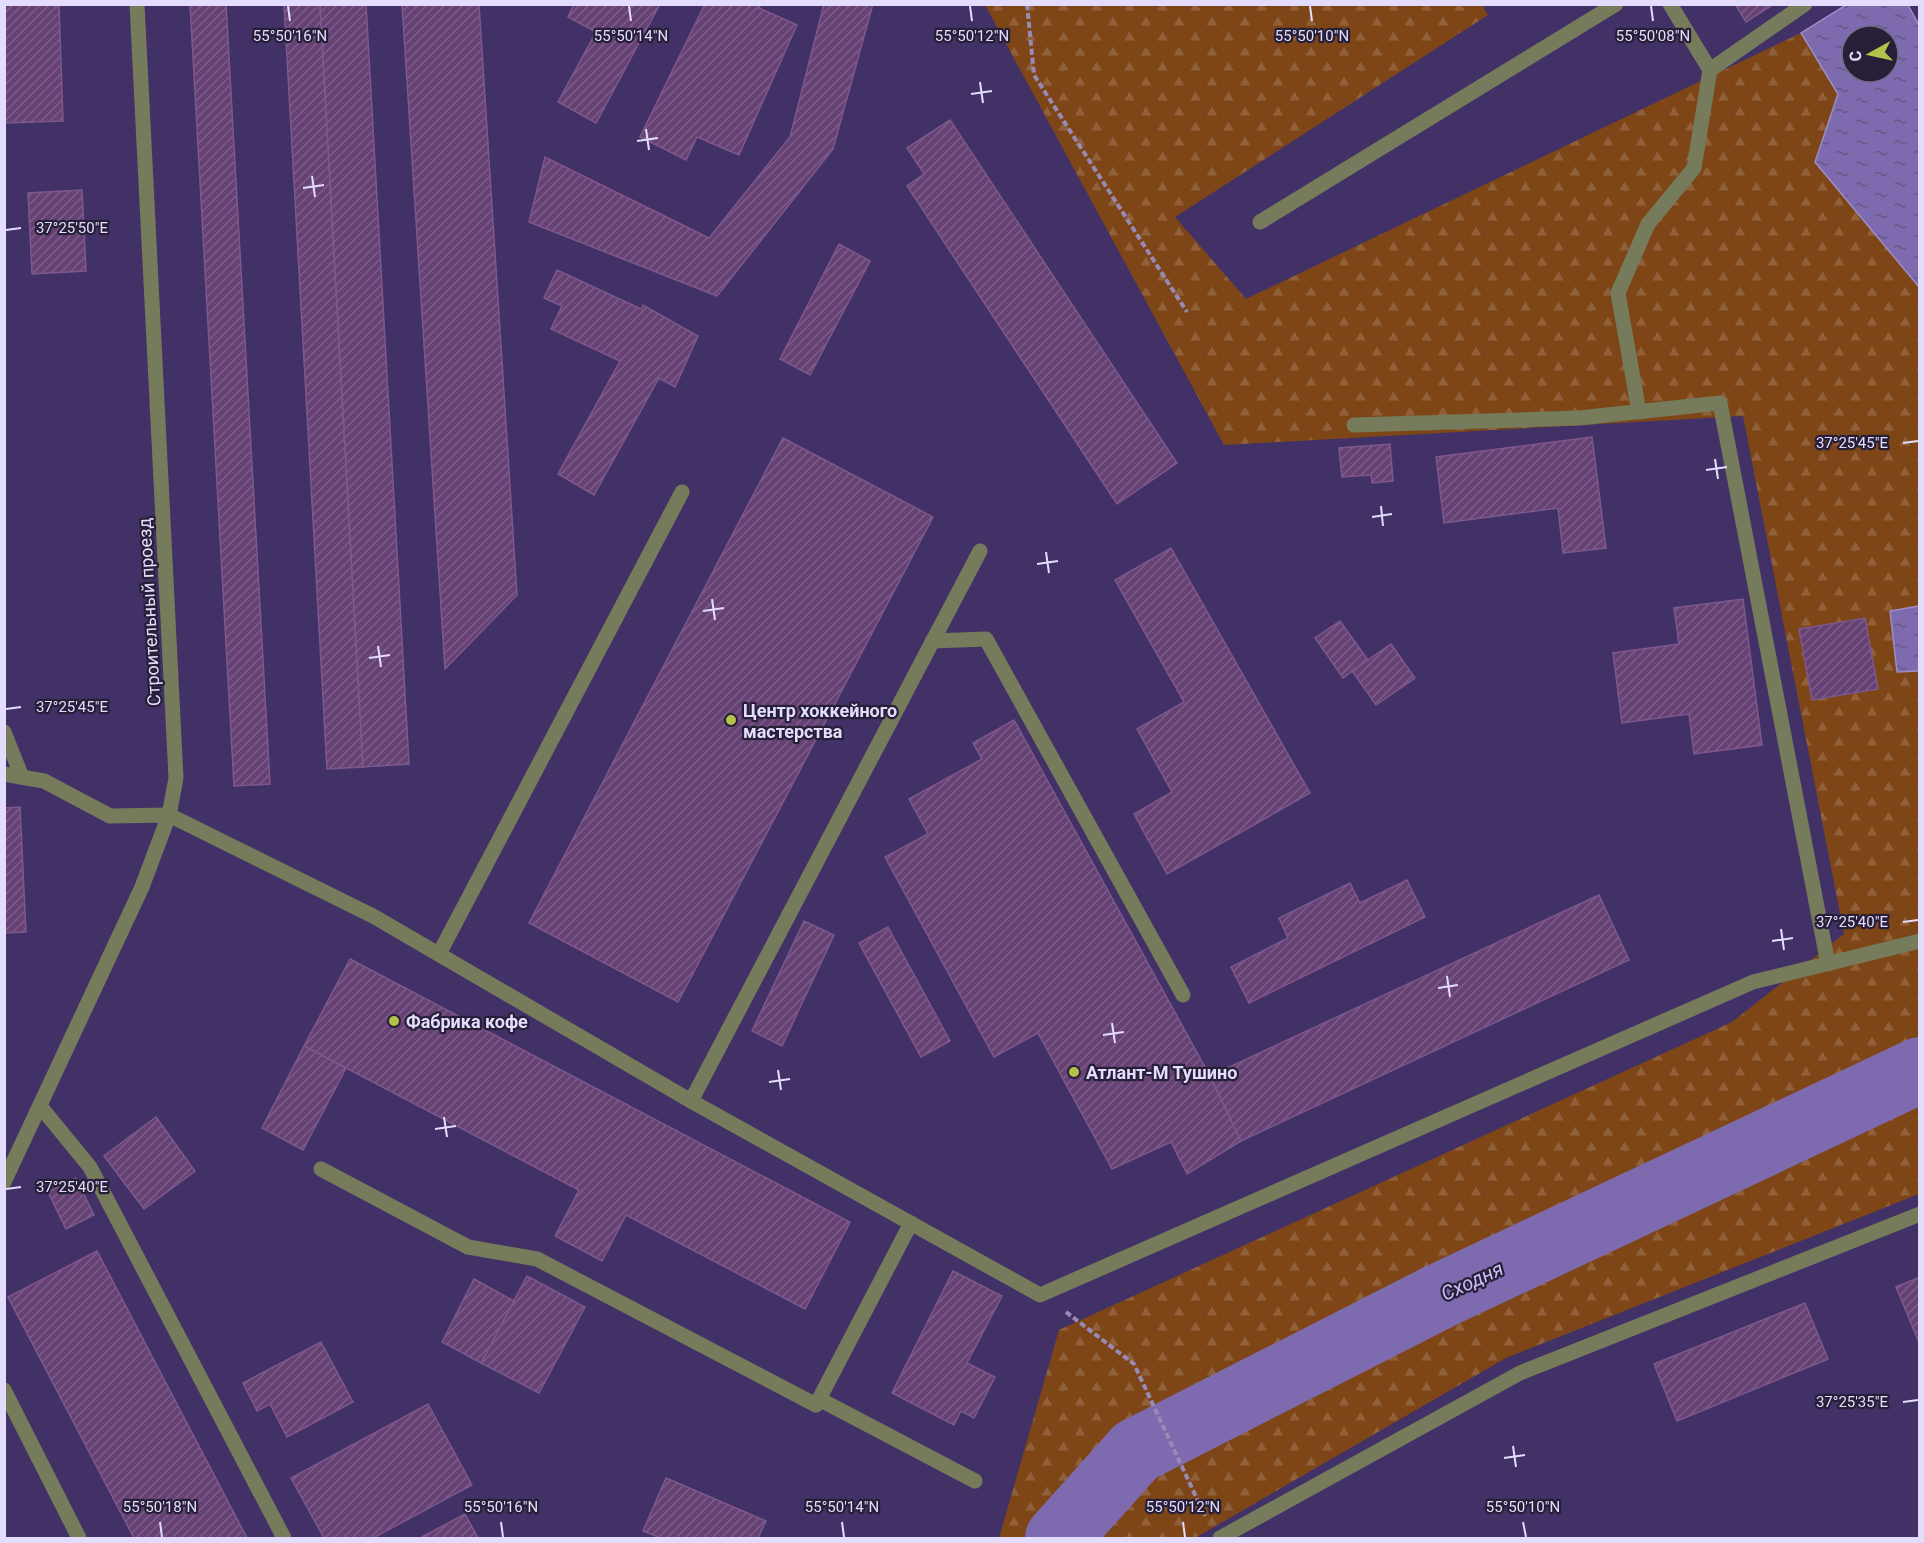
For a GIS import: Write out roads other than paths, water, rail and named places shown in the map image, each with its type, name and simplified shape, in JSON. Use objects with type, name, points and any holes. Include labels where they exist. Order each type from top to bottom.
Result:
[{"type":"street","name":"Строительный проезд","points":[[4,1182],[142,887],[169,815],[176,778],[137,4]]},
{"type":"street","points":[[1260,222],[1616,4]]},
{"type":"street","points":[[1639,412],[1618,293],[1648,224],[1694,168],[1710,70],[1670,4]]},
{"type":"street","points":[[1710,70],[1805,4]]},
{"type":"street","points":[[1354,425],[1579,418],[1720,403],[1828,964]]},
{"type":"street","points":[[439,954],[682,492]]},
{"type":"street","points":[[691,1101],[980,551]]},
{"type":"street","points":[[932,641],[986,639],[1182,995]]},
{"type":"street","points":[[4,732],[22,777]]},
{"type":"street","points":[[4,774],[44,781],[110,816],[169,815],[373,916],[691,1101],[1040,1295],[1753,982],[1920,942]]},
{"type":"street","points":[[40,1106],[90,1167],[284,1539]]},
{"type":"street","points":[[321,1169],[468,1247],[537,1259],[816,1405],[911,1223]]},
{"type":"street","points":[[1220,1539],[1520,1373],[1920,1214]]},
{"type":"street","points":[[4,1390],[79,1539]]},
{"type":"street","points":[[819,1399],[975,1481]]},
{"type":"water","points":[[1846,5],[1908,5],[1919,25],[1919,287],[1815,162],[1838,94],[1801,33]]},
{"type":"water","points":[[1919,606],[1919,671],[1897,672],[1890,611]]},
{"type":"waterway","name":"Сходня","points":[[1058,1538],[1136,1451],[1440,1296],[1920,1070]]},
{"type":"place","name":"Центр хоккейного мастерства","points":[[731,720]]},
{"type":"place","name":"Фабрика кофе","points":[[394,1021]]},
{"type":"place","name":"Атлант-М Тушино","points":[[1074,1072]]}]
